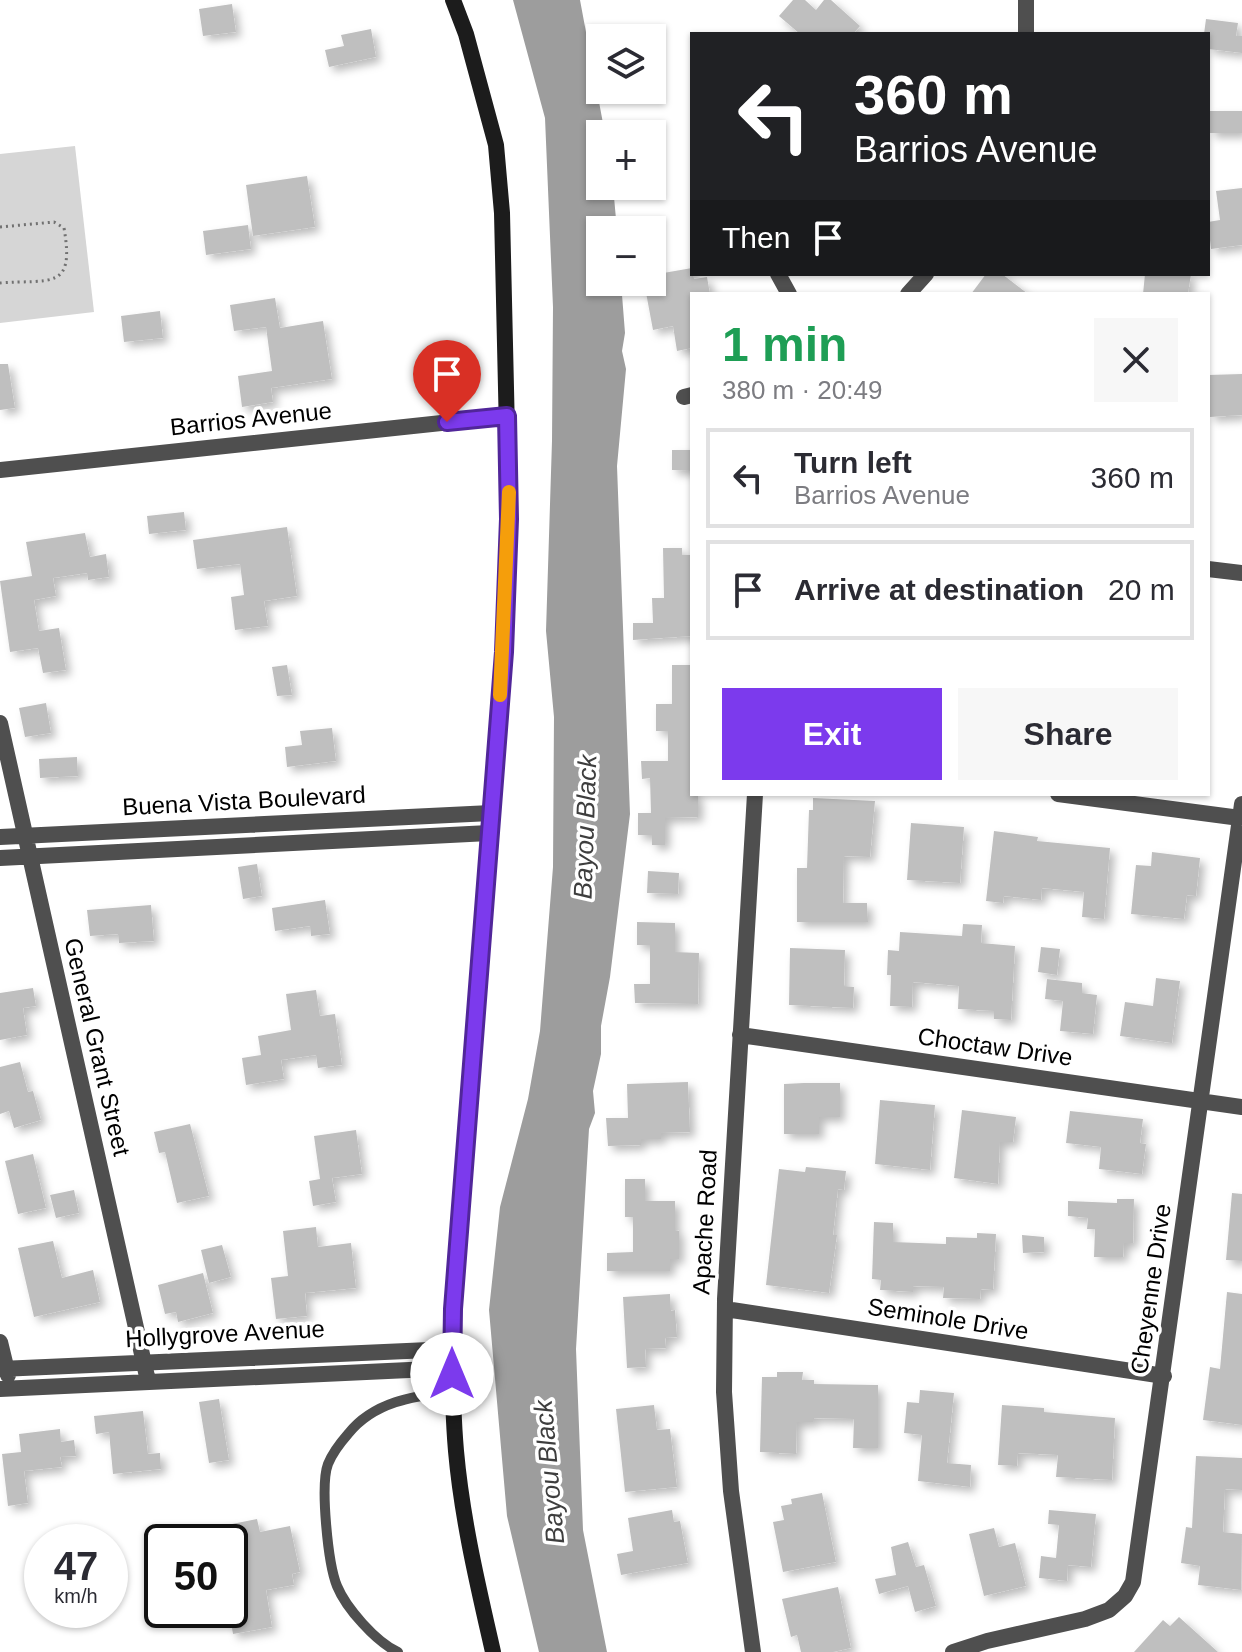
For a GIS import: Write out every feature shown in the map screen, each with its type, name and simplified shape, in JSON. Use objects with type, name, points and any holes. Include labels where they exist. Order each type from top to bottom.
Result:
[{"type":"main road","points":[[453,0],[466,34],[496,145],[502,213],[507,416],[509,535],[504,652],[452,1349],[456,1453],[462,1500],[493,1652]]},
{"type":"street","points":[[1026,0],[1026,32]]},
{"type":"street","points":[[910,292],[924,276]]},
{"type":"street","name":"Barrios Avenue","points":[[0,470],[507,416]]},
{"type":"street","points":[[1210,569],[1242,573]]},
{"type":"street","name":"General Grant Street","points":[[0,723],[148,1381]]},
{"type":"street","name":"Apache Road","points":[[753,1652],[731,1491],[724,1392],[725,1309],[755,796]]},
{"type":"street","points":[[1080,796],[1241,811]]},
{"type":"street","name":"Cheyenne Drive","points":[[953,1652],[987,1641],[1085,1619],[1109,1610],[1125,1596],[1135,1574],[1241,811]]},
{"type":"street","name":"Buena Vista Boulevard","points":[[0,837],[491,813]]},
{"type":"street","name":"Buena Vista Boulevard","points":[[0,858],[489,833]]},
{"type":"street","name":"Choctaw Drive","points":[[740,1035],[1242,1107]]},
{"type":"street","name":"Seminole Drive","points":[[725,1309],[1164,1376]]},
{"type":"street","points":[[0,1342],[5,1388]]},
{"type":"street","name":"Hollygrove Avenue","points":[[3,1369],[452,1349]]},
{"type":"street","name":"Hollygrove Avenue","points":[[5,1388],[452,1368]]},
{"type":"lane","points":[[398,1652],[387,1647],[359,1619],[336,1585],[323,1489],[328,1463],[350,1431],[375,1411],[403,1398],[453,1391]]},
{"type":"path","points":[[0,227],[60,224],[64,228],[68,263],[61,276],[54,279],[0,283]]},
{"type":"shaded area","points":[[75,146],[94,312],[0,323],[0,154]]},
{"type":"water","name":"Bayou Black","points":[[513,0],[580,0],[586,32],[586,104],[599,104],[602,120],[586,120],[586,200],[614,200],[616,216],[586,216],[586,296],[622,296],[625,333],[622,351],[626,369],[617,466],[630,814],[601,1026],[601,1054],[593,1091],[595,1113],[589,1129],[576,1349],[583,1530],[607,1652],[539,1652],[507,1516],[489,1310],[500,1207],[528,1099],[540,1031],[553,867],[554,717],[546,631],[553,307],[545,118]]},
{"type":"building","points":[[793,0],[805,0],[816,10],[824,0],[831,0],[860,26],[855,32],[798,32],[779,16]]},
{"type":"building","points":[[232,4],[236,32],[203,36],[199,9]]},
{"type":"building","points":[[1206,19],[1238,23],[1236,36],[1242,36],[1242,53],[1210,49],[1210,32],[1204,32]]},
{"type":"building","points":[[371,29],[376,57],[329,67],[325,50],[344,46],[341,35]]},
{"type":"building","points":[[1210,111],[1242,111],[1242,133],[1210,133]]},
{"type":"building","points":[[307,176],[315,227],[253,236],[246,185]]},
{"type":"building","points":[[1242,188],[1242,245],[1211,249],[1210,222],[1220,220],[1216,191]]},
{"type":"building","points":[[248,225],[251,249],[206,255],[203,231]]},
{"type":"building","points":[[690,268],[690,276],[694,279],[707,277],[710,292],[690,292],[690,348],[677,351],[673,326],[653,330],[647,296],[666,296],[666,273]]},
{"type":"building","points":[[984,276],[1005,276],[1025,292],[972,292]]},
{"type":"building","points":[[1145,276],[1191,276],[1188,292],[1143,292]]},
{"type":"building","points":[[275,298],[280,328],[323,321],[332,379],[271,388],[273,402],[242,407],[238,376],[272,371],[266,327],[234,331],[230,305]]},
{"type":"building","points":[[160,311],[163,338],[124,342],[121,316]]},
{"type":"building","points":[[0,364],[8,364],[15,408],[0,410]]},
{"type":"building","points":[[1242,374],[1242,415],[1210,417],[1210,375]]},
{"type":"building","points":[[672,450],[690,450],[690,471],[672,470]]},
{"type":"building","points":[[184,512],[186,530],[149,534],[147,516]]},
{"type":"building","points":[[287,527],[297,596],[264,601],[268,626],[235,630],[231,597],[244,595],[240,564],[197,569],[193,540]]},
{"type":"building","points":[[85,533],[90,557],[106,554],[109,577],[88,580],[87,573],[53,578],[56,596],[34,600],[39,631],[59,628],[66,670],[43,673],[38,648],[10,652],[0,581],[32,576],[26,542]]},
{"type":"building","points":[[663,548],[682,548],[682,555],[690,555],[690,636],[633,640],[633,623],[653,623],[652,598],[664,598]]},
{"type":"building","points":[[287,665],[292,695],[277,696],[272,667]]},
{"type":"building","points":[[672,665],[690,665],[690,796],[698,796],[698,817],[665,818],[665,845],[652,845],[652,835],[638,835],[638,813],[651,813],[650,778],[642,779],[641,761],[668,761],[668,731],[656,731],[656,704],[672,704]]},
{"type":"building","points":[[46,703],[51,733],[25,737],[19,708]]},
{"type":"building","points":[[332,728],[336,761],[287,767],[285,747],[302,745],[300,731]]},
{"type":"building","points":[[77,757],[78,776],[40,778],[39,759]]},
{"type":"building","points":[[813,798],[875,801],[870,857],[844,856],[843,903],[867,903],[868,922],[797,922],[797,868],[807,868],[809,810],[813,810]]},
{"type":"building","points":[[911,823],[964,827],[960,883],[907,880]]},
{"type":"building","points":[[994,831],[1038,837],[1037,841],[1110,848],[1104,919],[1082,917],[1084,892],[1042,888],[1041,900],[1004,896],[1003,903],[986,901]]},
{"type":"building","points":[[1152,852],[1200,858],[1196,896],[1187,895],[1184,919],[1131,914],[1136,865],[1151,866]]},
{"type":"building","points":[[257,864],[262,896],[243,899],[238,867]]},
{"type":"building","points":[[648,871],[679,873],[678,894],[647,893]]},
{"type":"building","points":[[325,900],[330,934],[311,936],[310,926],[275,931],[272,908]]},
{"type":"building","points":[[151,905],[154,941],[119,943],[118,934],[90,936],[87,910]]},
{"type":"building","points":[[637,922],[675,923],[675,952],[699,953],[698,1004],[635,1003],[634,984],[650,984],[650,945],[637,945]]},
{"type":"building","points":[[963,924],[982,925],[981,943],[1015,946],[1011,1020],[994,1019],[994,1011],[958,1009],[959,986],[913,982],[912,1007],[890,1006],[888,950],[899,951],[900,932],[962,936]]},
{"type":"building","points":[[1041,947],[1060,949],[1057,975],[1038,972]]},
{"type":"building","points":[[790,948],[845,950],[844,986],[854,987],[853,1008],[789,1005]]},
{"type":"building","points":[[1156,978],[1180,981],[1172,1043],[1120,1036],[1125,1002],[1153,1006]]},
{"type":"building","points":[[1047,979],[1082,983],[1082,993],[1097,995],[1093,1034],[1060,1031],[1063,1001],[1045,999]]},
{"type":"building","points":[[33,988],[36,1006],[23,1008],[27,1035],[0,1040],[0,993]]},
{"type":"building","points":[[316,990],[320,1016],[335,1014],[342,1065],[318,1068],[316,1055],[281,1060],[284,1079],[246,1085],[242,1058],[261,1055],[258,1036],[291,1030],[286,994]]},
{"type":"building","points":[[20,1062],[28,1092],[33,1091],[41,1120],[14,1128],[9,1111],[0,1114],[0,1067]]},
{"type":"building","points":[[688,1082],[690,1132],[661,1133],[661,1139],[641,1139],[641,1145],[608,1146],[606,1118],[628,1118],[627,1084]]},
{"type":"building","points":[[840,1083],[840,1117],[819,1117],[819,1134],[784,1134],[784,1084]]},
{"type":"building","points":[[880,1100],[935,1105],[930,1170],[875,1164]]},
{"type":"building","points":[[962,1110],[1016,1117],[1013,1142],[1000,1142],[998,1184],[954,1178]]},
{"type":"building","points":[[1070,1111],[1143,1119],[1140,1143],[1146,1144],[1142,1174],[1099,1169],[1101,1147],[1066,1143]]},
{"type":"building","points":[[190,1124],[209,1196],[177,1203],[165,1152],[159,1153],[154,1132]]},
{"type":"building","points":[[356,1130],[362,1174],[332,1178],[336,1202],[313,1206],[309,1181],[320,1179],[314,1136]]},
{"type":"building","points":[[33,1154],[46,1208],[18,1214],[5,1161]]},
{"type":"building","points":[[806,1167],[846,1171],[844,1190],[838,1189],[833,1235],[837,1235],[829,1293],[766,1285],[779,1169],[805,1172]]},
{"type":"building","points":[[625,1179],[645,1179],[645,1201],[675,1201],[679,1259],[670,1259],[670,1271],[607,1271],[607,1253],[633,1252],[633,1217],[625,1217]]},
{"type":"building","points":[[74,1190],[79,1213],[56,1218],[50,1195]]},
{"type":"building","points":[[1232,1193],[1242,1194],[1242,1261],[1226,1260]]},
{"type":"building","points":[[1117,1199],[1134,1199],[1133,1243],[1124,1243],[1123,1257],[1094,1257],[1095,1229],[1087,1229],[1088,1218],[1068,1216],[1068,1201],[1117,1203]]},
{"type":"building","points":[[874,1222],[893,1223],[893,1242],[946,1244],[946,1237],[977,1238],[977,1233],[996,1234],[993,1290],[981,1289],[980,1299],[943,1298],[944,1287],[913,1286],[913,1292],[880,1290],[881,1280],[872,1279]]},
{"type":"building","points":[[316,1227],[318,1247],[351,1243],[356,1288],[305,1293],[307,1316],[276,1319],[271,1278],[288,1276],[283,1231]]},
{"type":"building","points":[[1022,1235],[1044,1237],[1044,1252],[1023,1253]]},
{"type":"building","points":[[53,1241],[62,1278],[93,1270],[100,1302],[34,1317],[18,1248]]},
{"type":"building","points":[[222,1245],[231,1277],[209,1283],[201,1250]]},
{"type":"building","points":[[203,1273],[213,1313],[178,1322],[176,1312],[165,1314],[158,1285]]},
{"type":"building","points":[[1227,1292],[1242,1294],[1242,1425],[1203,1420],[1210,1367],[1220,1369]]},
{"type":"building","points":[[670,1294],[677,1337],[665,1338],[666,1348],[645,1349],[646,1367],[627,1368],[623,1297]]},
{"type":"building","points":[[777,1372],[803,1372],[802,1380],[814,1380],[814,1384],[878,1385],[878,1448],[853,1448],[854,1419],[813,1418],[813,1422],[797,1422],[796,1454],[760,1452],[762,1377],[777,1377]]},
{"type":"building","points":[[920,1390],[954,1393],[947,1463],[971,1465],[970,1487],[918,1481],[922,1435],[904,1433],[907,1402],[919,1403]]},
{"type":"building","points":[[219,1399],[229,1460],[209,1463],[199,1402]]},
{"type":"building","points":[[654,1405],[657,1430],[670,1429],[677,1487],[625,1492],[616,1409]]},
{"type":"building","points":[[1002,1405],[1115,1418],[1112,1480],[1056,1477],[1058,1455],[1018,1453],[1017,1466],[998,1465]]},
{"type":"building","points":[[143,1411],[148,1454],[160,1453],[161,1469],[113,1474],[109,1432],[96,1434],[94,1416]]},
{"type":"building","points":[[60,1429],[61,1442],[74,1440],[76,1456],[60,1457],[62,1467],[24,1471],[28,1503],[8,1506],[2,1454],[21,1452],[19,1434]]},
{"type":"building","points":[[1196,1456],[1242,1458],[1242,1490],[1225,1489],[1223,1532],[1242,1534],[1241,1590],[1198,1585],[1200,1566],[1181,1563],[1186,1527],[1192,1528]]},
{"type":"building","points":[[822,1493],[836,1562],[783,1572],[773,1522],[784,1520],[781,1506],[792,1504],[791,1499]]},
{"type":"building","points":[[672,1510],[674,1522],[680,1521],[688,1563],[621,1575],[617,1554],[633,1551],[628,1518]]},
{"type":"building","points":[[1049,1510],[1096,1514],[1091,1567],[1068,1565],[1067,1581],[1039,1578],[1041,1556],[1056,1558],[1059,1525],[1048,1524]]},
{"type":"building","points":[[257,1519],[260,1532],[290,1526],[300,1572],[292,1574],[294,1585],[266,1590],[272,1627],[233,1634],[232,1628],[248,1628],[248,1524],[232,1524]]},
{"type":"building","points":[[994,1528],[999,1547],[1015,1543],[1026,1586],[984,1596],[969,1534]]},
{"type":"building","points":[[908,1542],[916,1567],[924,1565],[936,1606],[915,1612],[908,1586],[879,1594],[875,1579],[896,1575],[891,1547]]},
{"type":"building","points":[[838,1587],[851,1648],[833,1652],[801,1652],[797,1635],[791,1637],[782,1599]]},
{"type":"building","points":[[1179,1617],[1218,1652],[1134,1652],[1163,1620],[1170,1626]]},
{"type":"slow traffic","points":[[500,695],[509,492]]},
{"type":"route","points":[[447,422],[507,416],[509,519],[504,652],[453,1309],[452,1374]]}]
